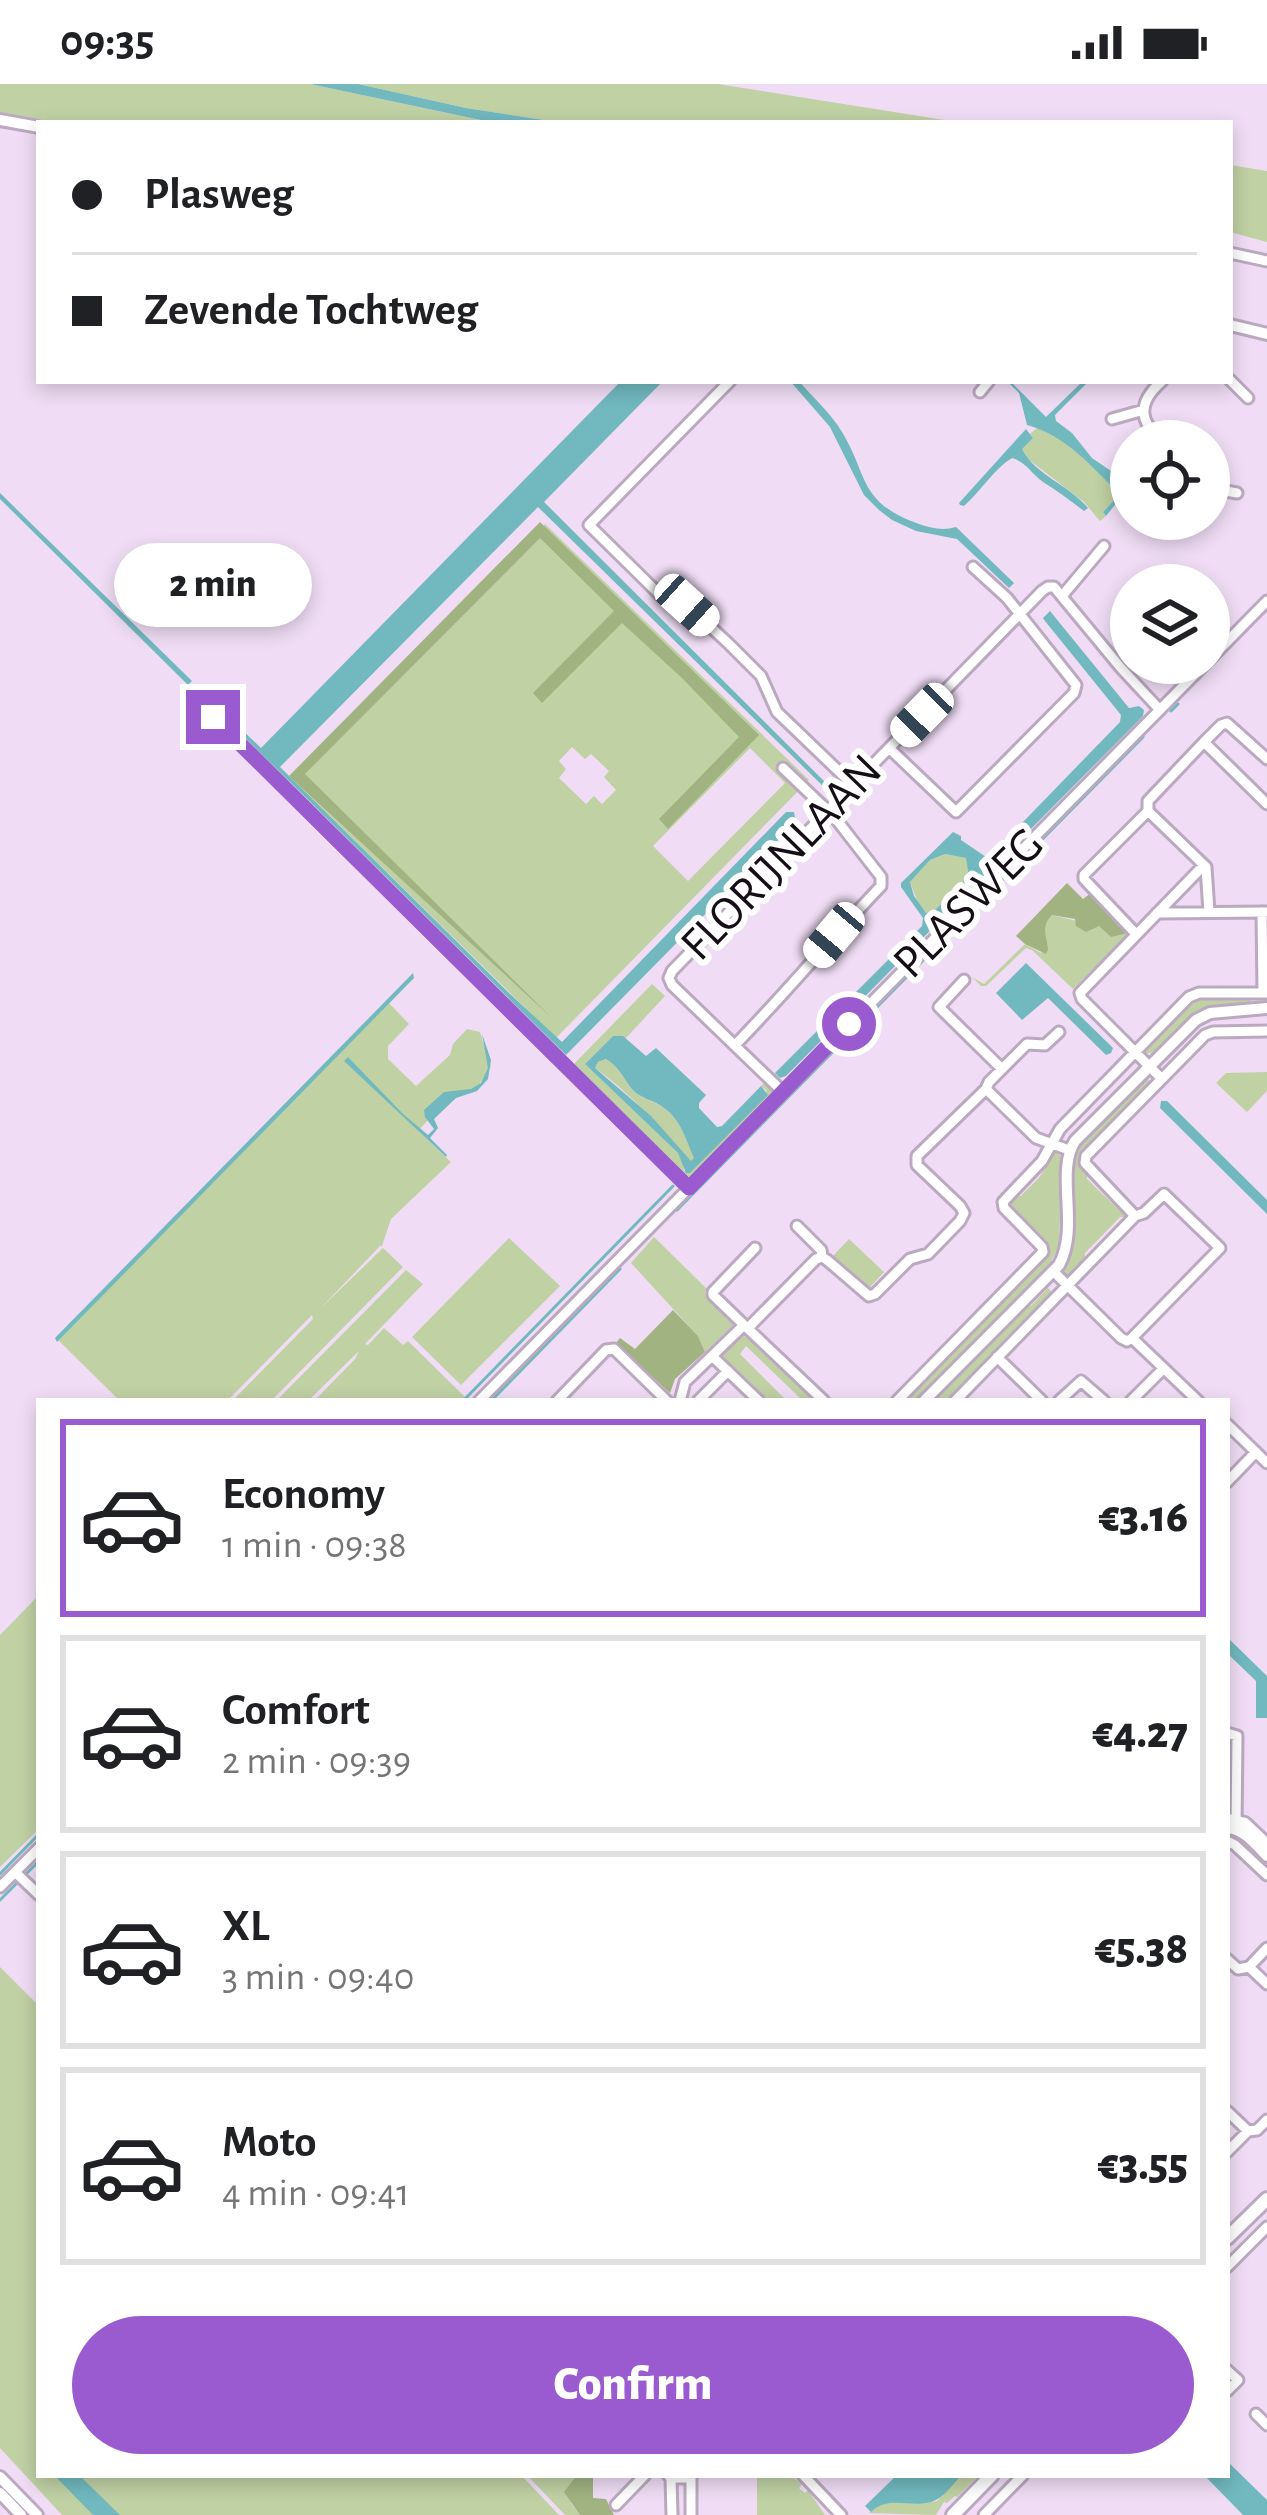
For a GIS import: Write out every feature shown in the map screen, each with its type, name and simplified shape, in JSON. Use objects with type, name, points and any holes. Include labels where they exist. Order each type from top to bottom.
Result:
[{"type":"main road","points":[[1230,2235],[1267,2199]]},
{"type":"main road","points":[[953,2515],[989,2478]]},
{"type":"street","points":[[0,120],[36,126]]},
{"type":"street","points":[[1233,254],[1267,261]]},
{"type":"street","points":[[1233,327],[1267,334]]},
{"type":"street","points":[[1233,383],[1248,398]]},
{"type":"street","points":[[727,384],[589,525],[660,595],[687,605],[729,644],[761,676],[777,712],[853,785]]},
{"type":"street","points":[[980,392],[986,384]]},
{"type":"street","points":[[1147,420],[1144,410],[1149,395],[1159,384]]},
{"type":"street","points":[[1112,418],[1144,410]]},
{"type":"street","points":[[1230,492],[1237,493]]},
{"type":"street","name":"FLORIJNLAAN","points":[[782,1091],[672,985],[672,971],[1048,586],[1062,596],[1103,546]]},
{"type":"street","points":[[889,748],[956,812],[1074,694],[1076,685],[1007,598],[973,567]]},
{"type":"street","points":[[1062,596],[1121,668],[1164,706]]},
{"type":"street","name":"PLASWEG","points":[[1230,639],[1267,601]]},
{"type":"street","name":"PLASWEG","points":[[482,1398],[1186,684]]},
{"type":"street","points":[[213,717],[689,1188]]},
{"type":"street","points":[[1136,934],[1084,875],[1148,811],[1148,801],[1222,725],[1227,723],[1267,759]]},
{"type":"street","points":[[1204,742],[1267,804]]},
{"type":"street","points":[[735,1045],[881,886],[881,877],[828,810],[783,768]]},
{"type":"street","points":[[1148,811],[1208,871],[1209,912]]},
{"type":"street","points":[[1162,1079],[1080,993],[1204,865]]},
{"type":"street","points":[[901,1398],[1043,1252],[1003,1202],[1042,1161],[1060,1129],[1189,997],[1265,993],[1265,912],[1156,913]]},
{"type":"street","points":[[964,980],[939,1007],[1001,1069]]},
{"type":"street","points":[[931,1398],[1064,1256],[1069,1150],[1196,1020],[1216,1012],[1267,1011]]},
{"type":"street","points":[[1135,1216],[1085,1160],[1205,1035],[1267,1031]]},
{"type":"street","points":[[797,1226],[822,1257],[869,1296],[875,1294],[910,1259],[928,1254],[964,1213],[916,1156],[1027,1044],[1045,1046],[1059,1032]]},
{"type":"street","points":[[986,1090],[1036,1138],[1069,1150]]},
{"type":"street","points":[[958,1398],[1067,1285],[1135,1216],[1144,1214],[1164,1194],[1220,1248],[1126,1340],[1120,1338],[1067,1285],[1054,1271]]},
{"type":"street","points":[[755,1248],[713,1295],[821,1398]]},
{"type":"street","points":[[681,1398],[685,1382],[822,1257]]},
{"type":"street","points":[[1132,1338],[1195,1398]]},
{"type":"street","points":[[560,1398],[606,1350],[614,1349],[664,1398]]},
{"type":"street","points":[[712,1356],[756,1398]]},
{"type":"street","points":[[998,1357],[1039,1398]]},
{"type":"street","points":[[1134,1398],[1163,1369]]},
{"type":"street","points":[[701,1398],[728,1371]]},
{"type":"street","points":[[1062,1398],[1081,1381],[1101,1398]]},
{"type":"street","points":[[1230,1427],[1267,1463]]},
{"type":"street","points":[[1230,1479],[1256,1452]]},
{"type":"street","points":[[1230,1734],[1237,1736],[1232,1824]]},
{"type":"street","points":[[1232,1824],[1245,1823],[1267,1844]]},
{"type":"street","points":[[1232,1824],[1267,1856]]},
{"type":"street","points":[[1230,1842],[1267,1876]]},
{"type":"street","points":[[0,1887],[36,1851]]},
{"type":"street","points":[[15,1872],[36,1892]]},
{"type":"street","points":[[1230,1962],[1238,1969],[1249,1967],[1267,1948]]},
{"type":"street","points":[[1249,1967],[1267,1984]]},
{"type":"street","points":[[1230,2114],[1248,2131]]},
{"type":"street","points":[[1230,2149],[1267,2120]]},
{"type":"street","points":[[1230,2264],[1267,2227]]},
{"type":"street","points":[[1256,2414],[1267,2426]]},
{"type":"street","points":[[0,2477],[37,2515]]},
{"type":"street","points":[[616,2505],[642,2478]]},
{"type":"street","points":[[670,2478],[672,2515]]},
{"type":"street","points":[[691,2478],[692,2515]]},
{"type":"street","points":[[984,2515],[1020,2478]]},
{"type":"street","points":[[818,2480],[840,2514]]},
{"type":"street","points":[[0,2493],[20,2515]]},
{"type":"shaded area","points":[[0,84],[310,84],[481,120],[43,120],[0,113]]},
{"type":"shaded area","points":[[310,84],[358,84],[544,120],[481,120]]},
{"type":"shaded area","points":[[358,84],[718,84],[944,120],[544,120]]},
{"type":"shaded area","points":[[1233,165],[1267,171],[1267,242],[1233,233]]},
{"type":"shaded area","points":[[618,384],[660,384],[544,502],[834,791],[829,792],[538,507],[280,767],[562,1042],[786,812],[794,812],[796,822],[566,1055],[200,693],[261,748]]},
{"type":"shaded area","points":[[793,384],[802,384],[833,418],[868,487],[885,507],[924,525],[956,527],[1014,583],[1009,588],[957,539],[916,531],[879,510],[864,495],[830,427]]},
{"type":"shaded area","points":[[1010,384],[1046,417],[1080,384],[1086,384],[1055,415],[1056,421],[1110,470],[1110,484],[1066,444],[1027,425],[1019,393]]},
{"type":"shaded area","points":[[1037,428],[1067,442],[1110,484],[1106,516],[1100,521],[1084,502],[1024,456],[1021,449],[1033,438],[1030,434]]},
{"type":"shaded area","points":[[1026,429],[1033,438],[1022,449],[1028,458],[1088,508],[1084,511],[1012,458],[960,505],[959,503]]},
{"type":"shaded area","points":[[0,493],[192,681],[188,685],[0,499]]},
{"type":"shaded area","points":[[540,522],[759,735],[668,829],[659,819],[739,737],[622,623],[542,703],[533,693],[614,611],[540,538],[305,774],[552,1018],[289,776]]},
{"type":"shaded area","points":[[545,524],[809,780],[556,1038],[291,778]],"holes":[[[572,747],[585,759],[591,754],[609,771],[604,777],[616,790],[602,804],[594,796],[586,804],[559,778],[566,769],[559,761]],[[750,748],[785,783],[688,881],[653,846]]]},
{"type":"shaded area","points":[[1050,611],[1129,708],[1139,706],[1143,716],[780,1078],[775,1073],[922,926],[923,918],[901,883],[953,832],[990,856],[1120,722],[1121,715],[1043,618]],"holes":[[[945,854],[966,858],[969,876],[933,912],[926,913],[910,882],[930,860]]]},
{"type":"shaded area","points":[[945,854],[967,858],[969,876],[933,912],[926,913],[910,882],[930,860]]},
{"type":"shaded area","points":[[1067,883],[1083,899],[1091,893],[1128,930],[1111,937],[1099,926],[1086,932],[1076,926],[1075,919],[1052,915],[1045,928],[1046,954],[1025,944],[1016,936]]},
{"type":"shaded area","points":[[1052,915],[1102,927],[1111,937],[1130,932],[1073,989],[1026,948],[986,986],[972,977],[984,984],[1025,944],[1041,953],[1047,943],[1044,928]]},
{"type":"shaded area","points":[[1026,963],[1113,1048],[1111,1053],[1106,1055],[1048,998],[1022,1020],[996,993]]},
{"type":"shaded area","points":[[413,973],[414,978],[57,1342],[55,1338]]},
{"type":"shaded area","points":[[652,984],[665,996],[626,1038],[613,1036],[585,1064],[678,1153],[684,1171],[690,1173],[767,1091],[763,1084],[773,1088],[771,1097],[691,1177],[679,1174],[571,1067]]},
{"type":"shaded area","points":[[1252,995],[1250,1006],[1199,1010],[1154,1052],[1143,1052],[1193,997]]},
{"type":"shaded area","points":[[387,1001],[409,1024],[388,1046],[388,1059],[416,1086],[450,1055],[467,1029],[480,1032],[491,1067],[476,1089],[448,1098],[418,1131],[451,1162],[391,1219],[382,1246],[320,1309],[383,1248],[403,1267],[274,1398],[235,1398],[312,1315],[230,1398],[117,1398],[58,1340]]},
{"type":"shaded area","points":[[482,1034],[491,1060],[488,1079],[477,1091],[456,1098],[434,1119],[438,1128],[430,1138],[446,1157],[344,1061],[348,1057],[428,1135],[434,1129],[424,1110],[444,1092],[481,1083],[488,1068]]},
{"type":"shaded area","points":[[613,1036],[623,1036],[646,1056],[656,1048],[706,1095],[699,1108],[717,1127],[761,1086],[768,1095],[686,1173],[678,1153],[585,1064]],"holes":[[[606,1059],[635,1092],[675,1118],[694,1158],[691,1161],[651,1116],[595,1068]]]},
{"type":"shaded area","points":[[606,1059],[635,1092],[675,1118],[695,1158],[691,1162],[634,1100],[595,1068]]},
{"type":"shaded area","points":[[1267,1072],[1267,1091],[1247,1112],[1216,1083],[1226,1073]]},
{"type":"shaded area","points":[[1148,1079],[1152,1083],[1082,1156],[1092,1175],[1087,1179],[1117,1208],[1127,1209],[1128,1218],[1125,1222],[1120,1217],[1085,1253],[1085,1264],[1069,1279],[1063,1277],[1072,1243],[1070,1181],[1076,1151],[1099,1122]]},
{"type":"shaded area","points":[[1161,1101],[1167,1101],[1267,1200],[1267,1214],[1160,1108]]},
{"type":"shaded area","points":[[1052,1151],[1062,1156],[1059,1245],[1051,1262],[923,1398],[904,1398],[1049,1252],[1006,1202],[1021,1196],[1043,1172]]},
{"type":"shaded area","points":[[654,1237],[735,1323],[705,1352],[698,1336],[631,1263]]},
{"type":"shaded area","points":[[509,1238],[560,1286],[461,1385],[412,1337]]},
{"type":"shaded area","points":[[849,1239],[884,1272],[870,1287],[864,1288],[831,1258]]},
{"type":"shaded area","points":[[406,1270],[423,1284],[365,1344],[384,1328],[403,1345],[408,1341],[465,1397],[317,1398],[359,1351],[311,1398],[279,1398]]},
{"type":"shaded area","points":[[1048,1288],[1054,1294],[948,1398],[938,1398],[1028,1304]]},
{"type":"shaded area","points":[[673,1310],[698,1336],[705,1352],[675,1379],[670,1393],[616,1343],[620,1338],[635,1349]]},
{"type":"shaded area","points":[[738,1338],[756,1340],[815,1398],[800,1398],[746,1346],[740,1354],[784,1398],[758,1395],[721,1359]]},
{"type":"shaded area","points":[[36,1598],[36,1832],[0,1867],[0,1635]]},
{"type":"shaded area","points":[[1230,1640],[1267,1676],[1267,1718],[1256,1718],[1256,1681],[1230,1656]]},
{"type":"shaded area","points":[[0,1967],[36,2003],[36,2478],[524,2478],[559,2515],[62,2515],[0,2448]]},
{"type":"shaded area","points":[[1230,2464],[1267,2500],[1267,2515],[1243,2515],[1207,2478],[1230,2478]]},
{"type":"shaded area","points":[[57,2478],[82,2478],[120,2515],[93,2515]]},
{"type":"shaded area","points":[[530,2478],[576,2478],[571,2503],[580,2515],[565,2515]]},
{"type":"shaded area","points":[[575,2478],[593,2478],[593,2498],[606,2499],[614,2515],[580,2515],[564,2492]]},
{"type":"shaded area","points":[[757,2478],[794,2478],[825,2515],[757,2515]]},
{"type":"shaded area","points":[[894,2478],[959,2478],[931,2502],[885,2504],[871,2512],[865,2506]]},
{"type":"shaded area","points":[[959,2478],[976,2478],[957,2497],[944,2502],[936,2515],[869,2513],[891,2502],[937,2501]]},
{"type":"waterway","points":[[1171,711],[1178,704]]},
{"type":"waterway","points":[[677,1210],[1143,737]]},
{"type":"waterway","points":[[466,1398],[673,1186]]},
{"type":"waterway","points":[[494,1398],[620,1269]]},
{"type":"waterway","points":[[0,1874],[36,1837]]},
{"type":"waterway","points":[[0,1900],[36,1864]]},
{"type":"route","points":[[213,717],[689,1188],[849,1024]]}]
